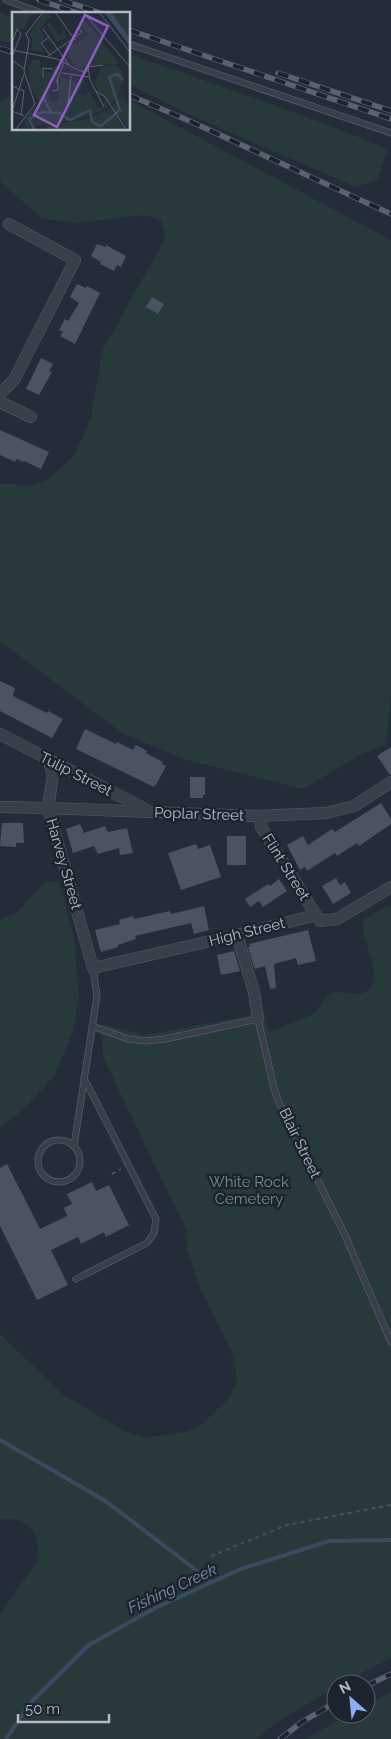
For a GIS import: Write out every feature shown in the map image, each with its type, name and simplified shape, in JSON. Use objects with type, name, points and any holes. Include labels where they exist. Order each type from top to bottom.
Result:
[{"type":"street","points":[[0,394],[14,380],[75,260],[9,224]]},
{"type":"street","points":[[0,402],[31,417]]},
{"type":"street","name":"Tulip Street","points":[[0,734],[152,813]]},
{"type":"street","name":"Harvey Street","points":[[48,759],[53,775],[48,808],[93,968]]},
{"type":"street","name":"Poplar Street","points":[[0,807],[260,816],[326,813],[354,806],[391,782]]},
{"type":"street","name":"Flint Street","points":[[260,816],[261,827],[316,916]]},
{"type":"street","name":"High Street","points":[[93,968],[316,916],[320,921],[337,919],[391,887]]},
{"type":"street","name":"Blair Street","points":[[237,935],[254,992],[258,1019]]},
{"type":"lane","points":[[6,0],[39,12]]},
{"type":"lane","points":[[130,44],[391,132]]},
{"type":"lane","points":[[74,1146],[62,1140],[49,1142],[44,1147],[38,1159],[41,1171],[45,1176],[58,1182],[66,1181],[77,1172],[80,1158],[74,1146],[97,996],[93,968]]},
{"type":"lane","points":[[92,1026],[128,1039],[145,1041],[165,1039],[258,1019]]},
{"type":"lane","name":"Blair Street","points":[[258,1019],[278,1100],[344,1234],[391,1342]]},
{"type":"lane","points":[[76,1278],[147,1243],[154,1233],[156,1219],[84,1078]]},
{"type":"path","points":[[211,1556],[287,1525],[391,1506]]},
{"type":"green space","points":[[0,13],[12,16],[12,43],[0,40]]},
{"type":"green space","points":[[130,54],[291,111],[388,149],[377,180],[356,187],[195,117],[130,84]]},
{"type":"green space","points":[[12,97],[12,130],[130,130],[130,101],[391,240],[391,695],[386,745],[360,755],[303,789],[186,760],[122,733],[0,641],[0,483],[31,486],[48,480],[75,454],[90,420],[103,349],[166,237],[161,221],[145,215],[75,223],[42,218],[2,184],[0,180],[0,102]]},
{"type":"green space","points":[[46,881],[59,882],[74,937],[79,996],[73,1032],[54,1076],[29,1104],[0,1128],[0,919],[15,914]]},
{"type":"green space","name":"White Rock Cemetery","points":[[387,906],[391,907],[391,1658],[360,1674],[326,1674],[326,1693],[273,1725],[257,1739],[0,1739],[0,1614],[36,1563],[38,1544],[36,1536],[26,1524],[10,1519],[0,1520],[0,1334],[63,1395],[127,1432],[145,1438],[185,1432],[201,1425],[228,1399],[237,1382],[233,1355],[197,1281],[187,1248],[186,1230],[103,1057],[101,1024],[145,1035],[264,1013],[269,1032],[300,1020],[315,1012],[326,997],[332,993],[356,994],[370,989],[373,983],[374,968],[364,936],[363,920]]},
{"type":"green space","points":[[391,1692],[391,1739],[305,1739],[331,1724],[376,1724],[376,1700]]},
{"type":"building","points":[[97,244],[105,247],[106,245],[126,256],[121,267],[117,265],[114,271],[100,264],[101,262],[91,256]]},
{"type":"building","points":[[77,284],[86,288],[87,286],[100,293],[75,344],[60,336],[63,332],[59,330],[65,319],[68,321],[79,303],[70,297]]},
{"type":"building","points":[[152,297],[164,304],[158,314],[146,307]]},
{"type":"building","points":[[41,358],[53,364],[49,371],[52,372],[39,395],[26,389]]},
{"type":"building","points":[[0,430],[49,452],[41,469],[24,461],[17,459],[15,462],[0,455]]},
{"type":"building","points":[[0,681],[15,688],[13,696],[63,719],[52,738],[0,711]]},
{"type":"building","points":[[85,729],[133,750],[136,745],[163,762],[162,764],[166,766],[156,785],[154,787],[76,749]]},
{"type":"building","points":[[391,747],[391,775],[390,775],[377,756]]},
{"type":"building","points":[[190,777],[205,777],[205,795],[203,795],[203,798],[190,798]]},
{"type":"building","points":[[381,803],[391,819],[391,824],[359,846],[357,843],[337,856],[335,853],[307,871],[305,867],[300,870],[287,845],[303,836],[308,845],[332,829],[335,832]]},
{"type":"building","points":[[2,823],[23,823],[24,843],[16,843],[16,847],[0,846]]},
{"type":"building","points":[[80,824],[84,833],[105,826],[108,832],[127,828],[133,853],[120,855],[119,848],[98,854],[94,846],[73,853],[66,829]]},
{"type":"building","points":[[227,836],[246,836],[246,865],[227,865]]},
{"type":"building","points":[[196,844],[198,849],[210,845],[221,877],[181,890],[168,853]]},
{"type":"building","points":[[336,878],[340,885],[345,882],[351,893],[333,904],[322,886]]},
{"type":"building","points":[[279,879],[287,891],[263,907],[259,901],[250,907],[245,899]]},
{"type":"building","points":[[204,906],[209,930],[194,934],[191,923],[135,936],[136,939],[101,952],[95,930],[120,924],[119,920],[133,916],[134,919],[170,911],[171,914]]},
{"type":"building","points":[[308,930],[316,961],[298,965],[296,958],[274,964],[276,988],[270,989],[265,966],[255,969],[248,947],[250,947],[249,944]]},
{"type":"building","points":[[234,951],[240,971],[221,975],[217,955]]},
{"type":"building","points":[[7,1164],[40,1229],[67,1216],[64,1208],[72,1204],[67,1194],[92,1182],[96,1191],[109,1185],[129,1225],[106,1237],[104,1232],[81,1244],[78,1237],[51,1250],[68,1285],[37,1300],[0,1226],[0,1168]]},
{"type":"waterway","points":[[0,1440],[104,1500],[212,1582]]},
{"type":"waterway","name":"Fishing Creek","points":[[6,1739],[32,1701],[89,1645],[155,1608],[241,1569],[329,1541],[391,1540]]},
{"type":"railway","points":[[39,0],[74,12]]},
{"type":"railway","points":[[62,0],[97,12]]},
{"type":"railway","points":[[130,30],[391,119]]},
{"type":"railway","points":[[0,48],[12,52]]},
{"type":"railway","points":[[278,73],[391,111]]},
{"type":"railway","points":[[130,95],[391,214]]},
{"type":"railway","points":[[376,1681],[391,1674]]},
{"type":"railway","points":[[280,1739],[302,1722],[326,1708]]}]
